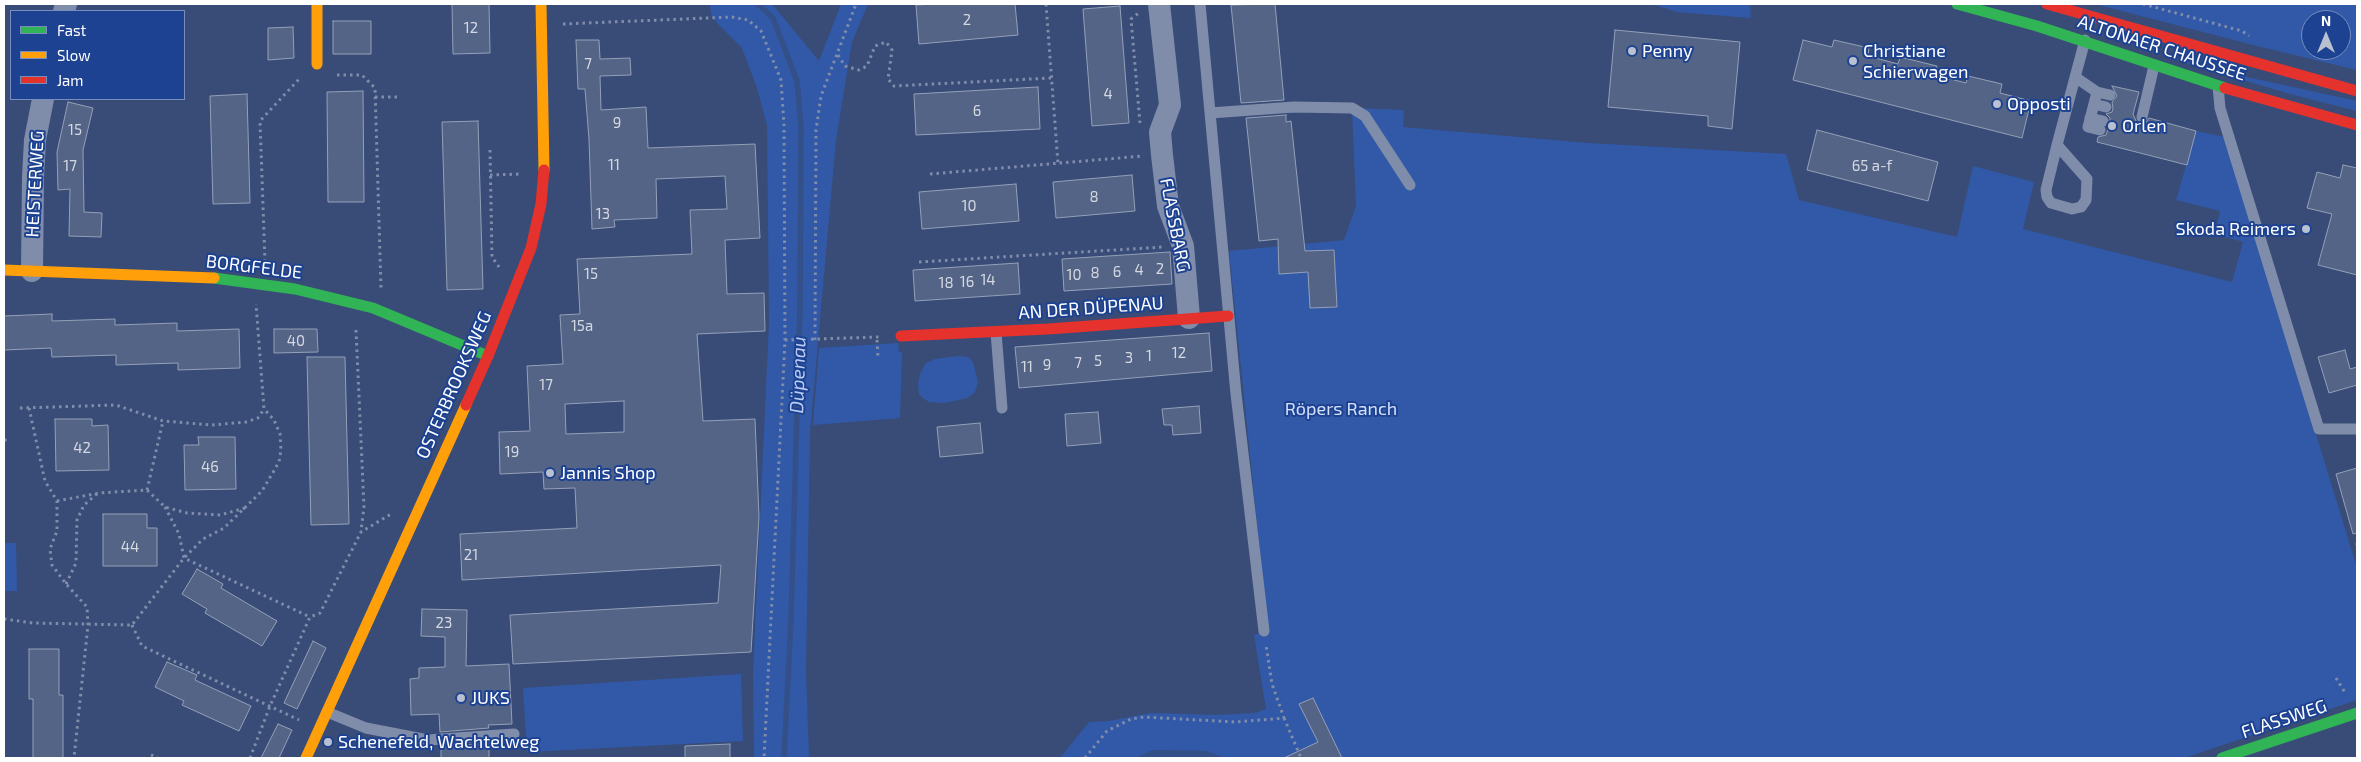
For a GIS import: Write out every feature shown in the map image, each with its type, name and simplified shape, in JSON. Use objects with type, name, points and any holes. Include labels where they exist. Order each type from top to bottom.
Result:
[{"type":"street","points":[[316,70],[317,4]]},
{"type":"street","name":"OSTERBROOKSWEG","points":[[306,758],[488,356],[531,248],[541,204],[545,154],[541,4]]},
{"type":"street","name":"FLASSBARG","points":[[1159,4],[1170,105],[1160,132],[1149,153],[1183,246],[1189,318]]},
{"type":"street","name":"ALTONAER CHAUSSEE","points":[[1957,4],[2085,42],[2218,86],[2357,125]]},
{"type":"street","name":"ALTONAER CHAUSSEE","points":[[2047,4],[2357,91]]},
{"type":"street","name":"HEISTERWEG","points":[[32,271],[35,140],[43,100]]},
{"type":"street","name":"BORGFELDE","points":[[4,270],[167,275],[260,283],[343,299],[373,308],[488,356]]},
{"type":"street","points":[[1189,318],[1228,316]]},
{"type":"street","name":"AN DER DÜPENAU","points":[[901,336],[996,332],[1189,318]]},
{"type":"street","name":"FLASSWEG","points":[[2222,758],[2357,713]]},
{"type":"lane","points":[[1200,4],[1228,316],[1264,631]]},
{"type":"lane","points":[[2057,145],[2087,179],[2086,200],[2080,207],[2072,209],[2051,203],[2047,197],[2046,190],[2057,145],[2092,17]]},
{"type":"lane","points":[[2139,116],[2141,103],[2154,66]]},
{"type":"lane","points":[[2075,78],[2097,92],[2110,95]]},
{"type":"lane","points":[[2218,86],[2220,108],[2319,429],[2357,430]]},
{"type":"lane","points":[[2097,92],[2088,127],[2102,126]]},
{"type":"lane","points":[[2094,104],[2106,107]]},
{"type":"lane","points":[[1210,113],[1294,107],[1352,108],[1365,116],[1410,185]]},
{"type":"lane","name":"AN DER DÜPENAU","points":[[996,332],[1002,408]]},
{"type":"lane","points":[[327,712],[366,728],[428,740],[514,734]]},
{"type":"path","points":[[815,340],[816,130],[821,96],[856,4]]},
{"type":"path","points":[[1046,4],[1058,164]]},
{"type":"path","points":[[1140,124],[1132,19],[1134,14],[1159,4]]},
{"type":"path","points":[[2143,4],[2242,31],[2255,42]]},
{"type":"path","points":[[557,24],[732,17],[748,20],[762,31],[781,80],[783,108],[785,340],[764,758]]},
{"type":"path","points":[[837,54],[845,66],[859,70],[867,66],[875,46],[886,42],[892,50],[888,79],[894,86],[1051,78]]},
{"type":"path","points":[[20,408],[116,405],[163,421],[212,424],[246,422],[258,418],[264,409],[260,283],[260,121],[303,76],[316,70],[362,75],[375,88],[381,295]]},
{"type":"path","points":[[376,97],[398,97]]},
{"type":"path","points":[[490,150],[492,256],[502,272]]},
{"type":"path","points":[[930,174],[1058,164],[1149,153]]},
{"type":"path","points":[[490,175],[524,174]]},
{"type":"path","points":[[920,262],[1183,246]]},
{"type":"path","points":[[250,758],[270,706],[310,617],[320,613],[361,532],[364,507],[356,330]]},
{"type":"path","points":[[785,340],[901,336]]},
{"type":"path","points":[[877,337],[878,357]]},
{"type":"path","points":[[29,408],[45,481],[57,501],[57,532],[50,549],[52,565],[87,607],[88,625],[74,758]]},
{"type":"path","points":[[132,625],[184,558],[203,539],[224,528],[247,508],[262,491],[279,462],[282,450],[280,434],[274,420],[264,409]]},
{"type":"path","points":[[147,490],[163,421]]},
{"type":"path","points":[[57,501],[99,493],[147,490],[164,507],[179,534],[184,558]]},
{"type":"path","points":[[66,584],[76,563],[77,520],[84,505],[99,493]]},
{"type":"path","points":[[164,507],[187,513],[220,516],[247,508]]},
{"type":"path","points":[[361,532],[392,514]]},
{"type":"path","points":[[184,558],[310,617]]},
{"type":"path","points":[[4,619],[88,625],[132,625]]},
{"type":"path","points":[[132,625],[142,646],[319,730]]},
{"type":"path","points":[[1264,631],[1272,684],[1301,758]]},
{"type":"path","points":[[1085,758],[1107,730],[1132,719],[1144,717],[1236,722],[1284,718]]},
{"type":"path","points":[[151,755],[158,758]]},
{"type":"green space","points":[[710,4],[772,4],[819,61],[841,4],[868,4],[852,42],[836,140],[810,432],[806,671],[809,758],[754,758],[753,672],[769,322],[767,125],[757,88],[742,48],[717,23],[711,14]]},
{"type":"green space","points":[[1652,4],[1750,4],[1751,18],[1677,12]]},
{"type":"green space","points":[[2095,4],[2357,4],[2357,70],[2315,60],[2351,60],[2351,10],[2301,10],[2301,57]]},
{"type":"green space","points":[[2153,53],[2233,74],[2357,101],[2357,111],[2290,94]]},
{"type":"green space","name":"Röpers Ranch","points":[[1352,108],[1404,110],[1403,127],[1588,143],[1786,154],[1799,200],[1957,237],[1973,166],[2034,182],[2023,229],[2232,282],[2243,242],[2215,234],[2220,211],[2176,200],[2196,131],[2225,137],[2357,568],[2357,700],[2184,758],[1225,758],[1205,751],[1153,750],[1136,758],[1060,758],[1089,722],[1109,721],[1151,713],[1217,715],[1255,713],[1266,709],[1254,635],[1268,630],[1229,251],[1344,240],[1356,206]]},
{"type":"green space","points":[[898,343],[899,352],[902,352],[900,418],[813,425],[819,348]]},
{"type":"green space","points":[[958,356],[968,357],[973,362],[978,382],[975,392],[967,398],[945,403],[929,402],[923,398],[919,394],[918,384],[920,374],[926,363],[935,359]]},
{"type":"green space","points":[[4,543],[16,543],[17,591],[4,591]]},
{"type":"green space","points":[[741,674],[743,741],[527,752],[523,688]]},
{"type":"shaded area","points":[[1153,750],[1206,751],[1225,758],[1136,758]]},
{"type":"building","points":[[452,4],[489,4],[490,53],[453,54]]},
{"type":"building","points":[[1015,4],[1018,35],[919,44],[916,5]]},
{"type":"building","points":[[1275,4],[1284,100],[1241,103],[1231,5]]},
{"type":"building","points":[[1120,6],[1129,123],[1092,126],[1083,9]]},
{"type":"building","points":[[333,21],[371,21],[371,54],[333,54]]},
{"type":"building","points":[[293,27],[294,58],[268,60],[268,28]]},
{"type":"building","points":[[1615,30],[1740,42],[1732,129],[1708,126],[1708,116],[1608,107]]},
{"type":"building","points":[[576,40],[599,40],[600,59],[630,58],[631,75],[600,76],[601,110],[646,107],[648,148],[755,144],[760,238],[725,240],[727,294],[764,293],[765,331],[697,334],[703,421],[755,419],[759,517],[751,652],[513,664],[510,615],[718,603],[721,565],[462,580],[460,534],[577,528],[575,488],[544,489],[543,472],[500,474],[499,432],[530,431],[527,366],[563,364],[560,315],[580,314],[577,259],[692,254],[690,210],[727,209],[725,176],[656,179],[657,218],[614,220],[615,227],[592,229],[585,89],[578,89]],"holes":[[[624,401],[624,432],[566,434],[565,404]]]},
{"type":"building","points":[[1803,40],[1832,47],[1834,40],[1869,48],[1868,56],[1898,64],[1900,57],[1937,66],[1935,75],[1966,83],[1968,76],[2002,84],[2000,93],[2031,101],[2022,138],[1793,80]]},
{"type":"building","points":[[2112,86],[2139,92],[2133,114],[2137,123],[2145,124],[2149,118],[2196,131],[2187,165],[2097,142],[2098,137],[2106,135],[2110,123],[2110,118],[2106,114],[2112,112],[2112,102],[2117,96]]},
{"type":"building","points":[[1038,87],[1040,129],[916,135],[914,94]]},
{"type":"building","points":[[363,91],[364,202],[328,202],[327,92]]},
{"type":"building","points":[[247,94],[250,203],[213,204],[210,96]]},
{"type":"building","points":[[68,102],[93,108],[83,150],[84,212],[102,213],[101,237],[69,236],[70,189],[58,190],[57,152]]},
{"type":"building","points":[[1286,115],[1286,122],[1291,121],[1305,251],[1334,250],[1337,307],[1310,308],[1308,272],[1279,274],[1278,239],[1259,241],[1246,118]]},
{"type":"building","points":[[478,121],[483,289],[447,290],[442,122]]},
{"type":"building","points":[[1817,130],[1938,162],[1928,201],[1807,170]]},
{"type":"building","points":[[2343,165],[2357,168],[2357,275],[2318,265],[2332,214],[2307,208],[2317,172],[2340,178]]},
{"type":"building","points":[[1132,175],[1135,211],[1056,218],[1053,182]]},
{"type":"building","points":[[1016,184],[1019,221],[922,229],[919,192]]},
{"type":"building","points":[[1170,252],[1172,284],[1064,291],[1062,259]]},
{"type":"building","points":[[1018,263],[1020,294],[915,301],[913,270]]},
{"type":"building","points":[[52,314],[52,321],[115,319],[115,325],[177,323],[177,331],[239,329],[240,368],[178,370],[178,363],[116,365],[116,355],[52,357],[51,348],[4,350],[4,316]]},
{"type":"building","points":[[274,329],[317,329],[318,352],[274,353]]},
{"type":"building","points":[[1209,333],[1212,371],[1019,388],[1015,347]]},
{"type":"building","points":[[2345,350],[2350,369],[2357,367],[2357,385],[2329,393],[2318,357]]},
{"type":"building","points":[[307,357],[345,357],[349,524],[311,525]]},
{"type":"building","points":[[1199,406],[1201,433],[1173,435],[1172,425],[1164,425],[1162,409]]},
{"type":"building","points":[[1098,412],[1101,443],[1067,446],[1065,414]]},
{"type":"building","points":[[55,419],[92,419],[92,426],[108,425],[109,470],[56,471]]},
{"type":"building","points":[[980,423],[983,453],[940,457],[937,427]]},
{"type":"building","points":[[198,437],[235,437],[236,489],[185,490],[184,445],[199,445]]},
{"type":"building","points":[[2357,468],[2357,533],[2353,534],[2336,474]]},
{"type":"building","points":[[103,514],[147,514],[147,528],[157,528],[157,566],[103,566]]},
{"type":"building","points":[[197,569],[223,584],[221,588],[277,621],[262,646],[205,613],[207,609],[182,594]]},
{"type":"building","points":[[422,609],[467,610],[466,666],[509,664],[512,724],[488,725],[489,728],[440,732],[439,714],[411,715],[410,679],[419,678],[419,668],[445,667],[445,637],[421,636]]},
{"type":"building","points":[[313,641],[326,648],[297,709],[284,703]]},
{"type":"building","points":[[29,649],[59,649],[59,695],[63,695],[63,758],[33,758],[33,699],[29,699]]},
{"type":"building","points":[[167,662],[197,675],[195,680],[251,706],[239,731],[182,705],[184,701],[155,687]]},
{"type":"building","points":[[1313,698],[1342,758],[1284,758],[1318,742],[1299,704]]},
{"type":"building","points":[[278,724],[292,730],[279,758],[261,758]]},
{"type":"building","points":[[489,743],[489,758],[441,758],[441,747]]},
{"type":"building","points":[[730,744],[730,758],[685,758],[685,746]]},
{"type":"waterway","name":"Düpenau","points":[[758,4],[773,18],[797,81],[801,127],[800,309],[791,620],[784,758]]},
{"type":"traffic: fast","points":[[1957,4],[2037,26],[2225,88]]},
{"type":"traffic: fast","points":[[214,278],[295,289],[373,308],[488,356]]},
{"type":"traffic: fast","points":[[2222,758],[2357,713]]},
{"type":"traffic: slow","points":[[317,4],[317,64]]},
{"type":"traffic: slow","points":[[541,4],[544,170]]},
{"type":"traffic: slow","points":[[4,270],[214,278]]},
{"type":"traffic: slow","points":[[306,758],[466,405]]},
{"type":"traffic: jam","points":[[2047,4],[2357,91]]},
{"type":"traffic: jam","points":[[2225,88],[2357,125]]},
{"type":"traffic: jam","points":[[466,405],[488,356],[531,248],[541,204],[544,170]]},
{"type":"traffic: jam","points":[[901,336],[1048,329],[1228,316]]},
{"type":"place","name":"Penny","points":[[1632,51]]},
{"type":"place","name":"Christiane Schierwagen","points":[[1853,61]]},
{"type":"place","name":"Opposti","points":[[1997,104]]},
{"type":"place","name":"Orlen","points":[[2112,126]]},
{"type":"place","name":"Skoda Reimers","points":[[2306,229]]},
{"type":"place","name":"Jannis Shop","points":[[550,473]]},
{"type":"place","name":"JUKS","points":[[461,698]]},
{"type":"place","name":"Schenefeld, Wachtelweg","points":[[328,742]]}]
